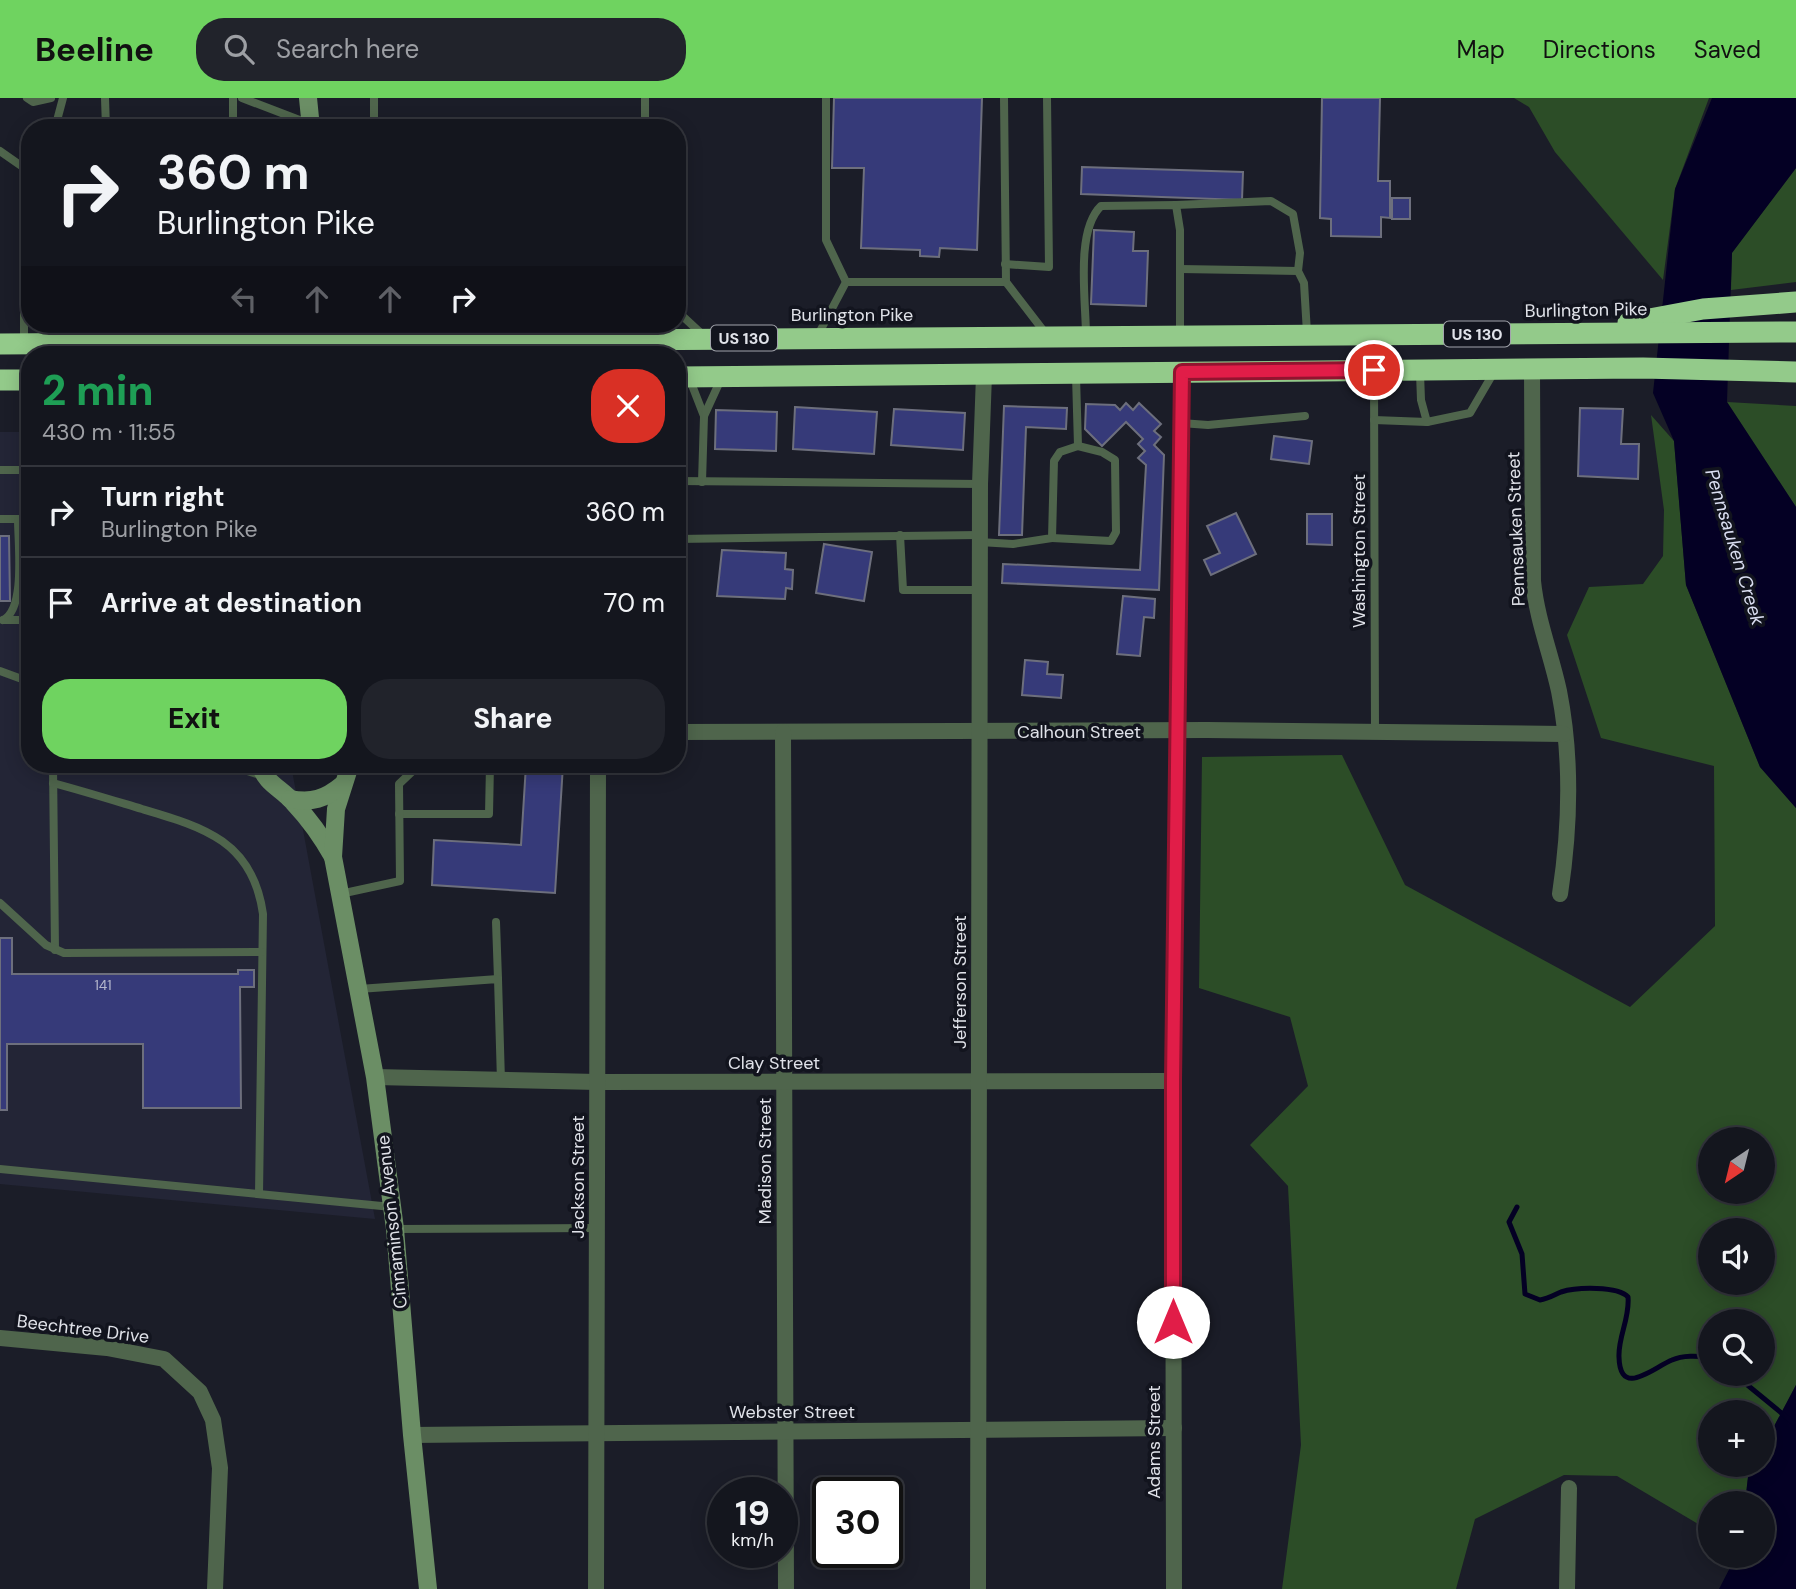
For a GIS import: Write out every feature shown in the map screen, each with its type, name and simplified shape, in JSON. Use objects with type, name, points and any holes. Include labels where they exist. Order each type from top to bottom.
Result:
[{"type":"highway","points":[[1643,326],[1703,309],[1796,302]]},
{"type":"highway","name":"Burlington Pike","points":[[0,344],[307,340],[1307,336],[1573,333],[1643,326],[1703,332],[1796,332]]},
{"type":"highway","points":[[440,333],[460,341]]},
{"type":"highway","name":"US 130","points":[[686,377],[1643,368],[1796,372]]},
{"type":"highway","points":[[0,380],[21,380]]},
{"type":"main road","points":[[308,98],[310,119]]},
{"type":"main road","name":"Cinnaminson Avenue","points":[[264,773],[290,799],[322,838],[333,857]]},
{"type":"main road","name":"Cinnaminson Avenue","points":[[347,773],[342,785],[334,830],[333,857],[375,1077],[396,1228],[412,1435],[428,1589]]},
{"type":"main road","points":[[290,799],[306,802],[319,799],[342,785]]},
{"type":"street","name":"Pennsauken Street","points":[[1532,370],[1533,582],[1538,618],[1558,688],[1564,734],[1567,827],[1560,894]]},
{"type":"street","name":"Adams Street","points":[[1174,1589],[1173,1081],[1180,731],[1182,372]]},
{"type":"street","name":"Jefferson Street","points":[[978,1589],[979,538],[984,375]]},
{"type":"street","name":"Calhoun Street","points":[[686,732],[1180,731],[1564,734]]},
{"type":"street","name":"Madison Street","points":[[783,732],[786,1589]]},
{"type":"street","name":"Jackson Street","points":[[596,1589],[598,773]]},
{"type":"street","name":"Clay Street","points":[[375,1077],[597,1082],[1173,1081]]},
{"type":"street","name":"Beechtree Drive","points":[[0,1338],[107,1348],[164,1359],[200,1392],[214,1420],[220,1468],[215,1589]]},
{"type":"street","name":"Webster Street","points":[[412,1435],[1174,1428]]},
{"type":"street","points":[[1566,1589],[1569,1488]]},
{"type":"lane","points":[[27,98],[33,102],[51,98]]},
{"type":"lane","points":[[57,119],[63,98]]},
{"type":"lane","points":[[106,98],[106,119]]},
{"type":"lane","points":[[233,98],[233,119]]},
{"type":"lane","points":[[242,98],[294,119]]},
{"type":"lane","points":[[374,98],[374,119]]},
{"type":"lane","points":[[645,98],[645,119]]},
{"type":"lane","points":[[826,98],[826,240],[846,282]]},
{"type":"lane","points":[[1004,98],[1006,282],[1048,337]]},
{"type":"lane","points":[[1005,264],[1049,267],[1047,98]]},
{"type":"lane","points":[[0,151],[21,166]]},
{"type":"lane","points":[[1086,336],[1085,241],[1090,216],[1101,206],[1271,201],[1293,214],[1300,253],[1298,271],[1304,283],[1307,336]]},
{"type":"lane","points":[[1176,205],[1181,230],[1180,337]]},
{"type":"lane","points":[[1180,269],[1298,271]]},
{"type":"lane","points":[[846,282],[1006,282]]},
{"type":"lane","points":[[817,338],[846,282]]},
{"type":"lane","points":[[686,319],[706,338]]},
{"type":"lane","points":[[24,333],[24,344]]},
{"type":"lane","name":"Washington Street","points":[[1374,370],[1375,733]]},
{"type":"lane","points":[[1420,370],[1420,400],[1427,422]]},
{"type":"lane","points":[[1374,420],[1427,422],[1470,413],[1496,370]]},
{"type":"lane","points":[[1076,373],[1078,446]]},
{"type":"lane","points":[[702,482],[704,416],[722,376]]},
{"type":"lane","points":[[686,383],[704,416]]},
{"type":"lane","points":[[1181,423],[1208,425],[1305,416]]},
{"type":"lane","points":[[686,539],[901,535],[979,538],[1013,544],[1052,538],[1111,541],[1116,532],[1115,460],[1102,452],[1078,446],[1060,452],[1054,461],[1052,538]]},
{"type":"lane","points":[[0,470],[21,470]]},
{"type":"lane","points":[[686,481],[980,484]]},
{"type":"lane","points":[[0,519],[18,519],[18,599],[13,612],[1,620]]},
{"type":"lane","points":[[901,535],[903,590],[979,590]]},
{"type":"lane","points":[[1,620],[21,620]]},
{"type":"lane","points":[[0,671],[21,679]]},
{"type":"lane","points":[[53,773],[55,950]]},
{"type":"lane","points":[[340,894],[400,881],[399,784],[410,773]]},
{"type":"lane","points":[[399,814],[489,814],[490,773]]},
{"type":"lane","points":[[53,783],[198,826],[225,842],[246,866],[259,894],[262,914],[259,1194]]},
{"type":"lane","points":[[0,903],[55,950],[69,954],[262,952]]},
{"type":"lane","points":[[496,922],[501,1081]]},
{"type":"lane","points":[[359,989],[498,979]]},
{"type":"lane","points":[[0,1169],[392,1207]]},
{"type":"lane","points":[[396,1228],[597,1228]]},
{"type":"shaded area","points":[[0,432],[21,432],[21,773],[292,773],[375,1219],[0,1184]]},
{"type":"green space","points":[[1514,98],[1709,98],[1675,189],[1663,280],[1555,152],[1529,107]]},
{"type":"green space","points":[[1796,168],[1796,282],[1731,290],[1732,252]]},
{"type":"green space","points":[[1727,402],[1796,406],[1796,507]]},
{"type":"green space","points":[[1651,415],[1674,441],[1686,585],[1760,767],[1796,808],[1796,1385],[1775,1425],[1775,1400],[1698,1400],[1698,1477],[1748,1477],[1746,1491],[1698,1491],[1698,1524],[1617,1476],[1564,1475],[1475,1519],[1456,1589],[1282,1589],[1301,1445],[1288,1186],[1250,1145],[1308,1086],[1290,1017],[1199,988],[1202,757],[1342,755],[1405,885],[1630,1007],[1715,926],[1714,766],[1601,738],[1567,635],[1589,587],[1643,584],[1663,556],[1664,510]]},
{"type":"water","name":"Pennsauken Creek","points":[[1712,98],[1796,98],[1796,168],[1732,253],[1727,402],[1796,507],[1796,808],[1760,767],[1686,585],[1674,441],[1653,393],[1675,189]]},
{"type":"water","points":[[1796,1385],[1796,1589],[1719,1589],[1730,1568],[1775,1568],[1775,1491],[1746,1491],[1748,1477],[1775,1477],[1775,1425]]},
{"type":"building","points":[[834,98],[982,98],[977,250],[940,248],[939,257],[920,256],[920,250],[861,248],[864,168],[832,168]]},
{"type":"building","points":[[1322,98],[1380,98],[1378,181],[1390,181],[1390,218],[1381,217],[1381,237],[1331,236],[1331,219],[1320,218]]},
{"type":"building","points":[[1082,167],[1243,172],[1242,200],[1081,194]]},
{"type":"building","points":[[1392,198],[1410,198],[1410,219],[1392,219]]},
{"type":"building","points":[[1094,230],[1134,232],[1133,251],[1148,251],[1146,306],[1091,304]]},
{"type":"building","points":[[1126,403],[1133,410],[1139,403],[1161,424],[1154,431],[1161,437],[1154,445],[1164,455],[1159,590],[1002,583],[1003,564],[1140,570],[1146,465],[1138,458],[1145,451],[1138,444],[1143,439],[1126,422],[1102,446],[1085,429],[1086,404],[1115,405],[1120,410]]},
{"type":"building","points":[[1004,406],[1067,408],[1066,429],[1026,427],[1022,535],[999,535]]},
{"type":"building","points":[[795,407],[877,412],[874,454],[793,449]]},
{"type":"building","points":[[1580,408],[1623,409],[1621,444],[1639,444],[1638,479],[1578,476]]},
{"type":"building","points":[[894,409],[965,413],[963,450],[891,445]]},
{"type":"building","points":[[716,410],[777,412],[776,451],[715,449]]},
{"type":"building","points":[[1274,436],[1312,441],[1309,464],[1271,459]]},
{"type":"building","points":[[1236,513],[1256,554],[1211,575],[1204,560],[1220,553],[1207,526]]},
{"type":"building","points":[[1307,514],[1332,514],[1332,545],[1307,544]]},
{"type":"building","points":[[0,536],[9,536],[10,601],[0,601]]},
{"type":"building","points":[[824,544],[872,552],[864,601],[816,593]]},
{"type":"building","points":[[722,550],[786,553],[785,569],[793,570],[792,589],[786,588],[785,599],[717,596]]},
{"type":"building","points":[[1123,596],[1155,599],[1154,618],[1144,617],[1140,656],[1117,654]]},
{"type":"building","points":[[1025,660],[1048,662],[1047,674],[1063,675],[1061,698],[1022,695]]},
{"type":"building","points":[[526,773],[562,773],[555,893],[432,885],[434,840],[521,845]]},
{"type":"building","points":[[0,938],[12,938],[12,974],[238,974],[238,970],[254,970],[254,987],[240,987],[241,1108],[143,1108],[143,1044],[7,1044],[7,1110],[0,1110]]},
{"type":"waterway","points":[[1517,1207],[1509,1222],[1522,1254],[1525,1294],[1540,1300],[1568,1290],[1597,1288],[1623,1293],[1628,1297],[1619,1350],[1621,1369],[1625,1376],[1639,1377],[1672,1360],[1698,1356]]},
{"type":"waterway","points":[[1749,1386],[1796,1425]]},
{"type":"route","points":[[1173,1322],[1173,1081],[1180,731],[1182,372],[1374,370]]}]
